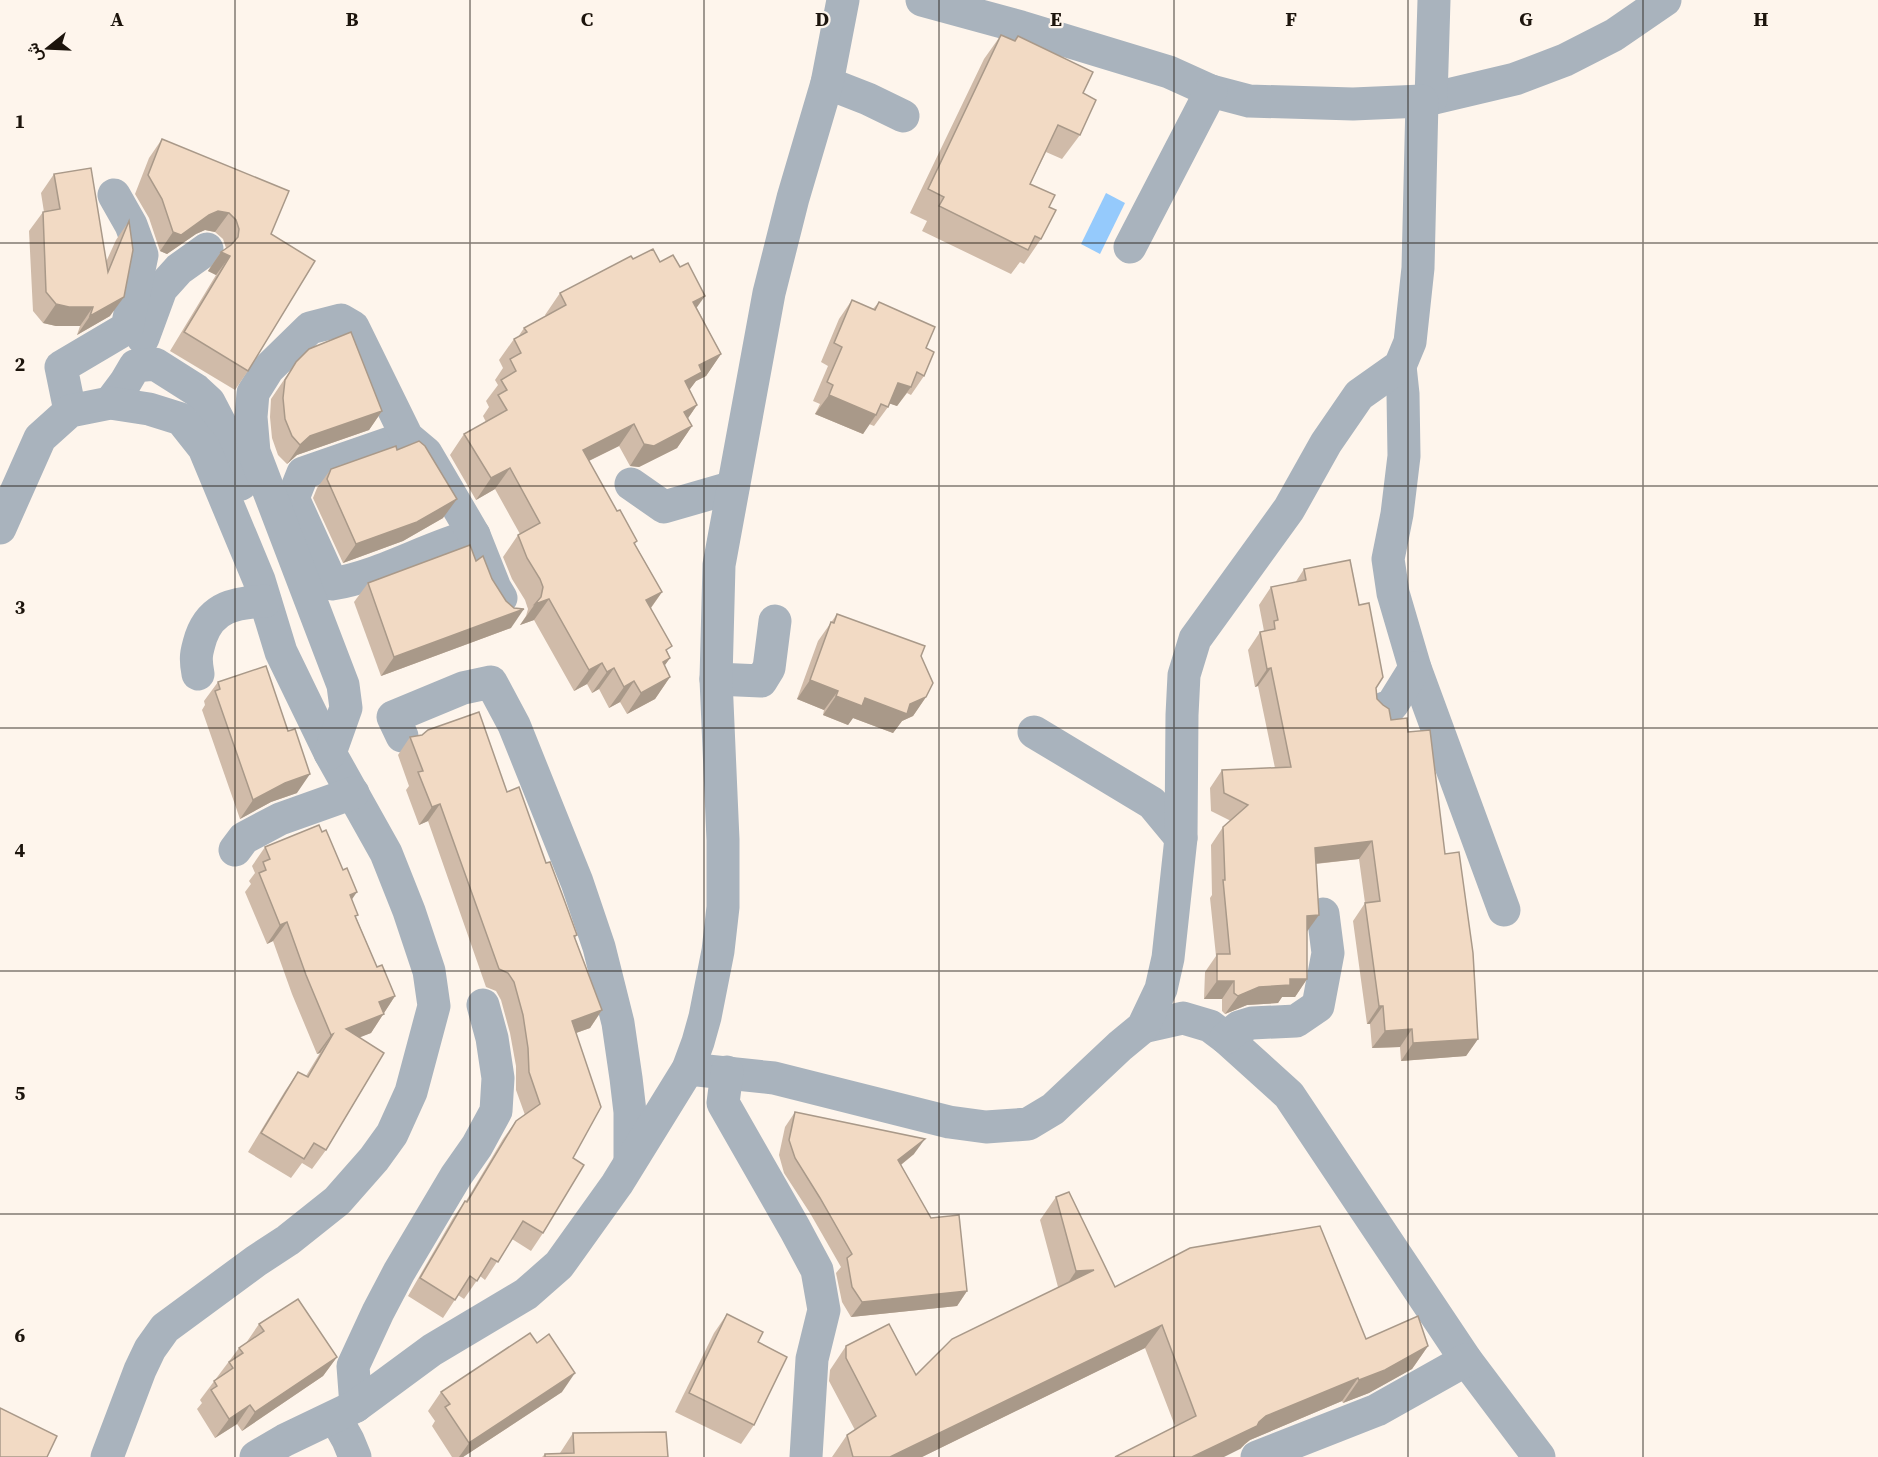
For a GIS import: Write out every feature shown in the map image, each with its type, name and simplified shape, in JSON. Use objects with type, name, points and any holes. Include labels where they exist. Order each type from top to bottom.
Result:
[{"type":"street","points":[[256,1457],[345,1411],[432,1350],[526,1294],[559,1265],[630,1162],[688,1070],[705,1017],[718,951],[723,907],[722,808],[716,679],[719,565],[769,293],[793,198],[827,83],[843,0]]},
{"type":"street","points":[[922,0],[1169,72],[1210,91],[1249,101],[1293,104],[1427,100],[1515,79],[1565,60],[1614,35],[1665,0]]},
{"type":"street","points":[[1434,0],[1418,268],[1410,342],[1400,366],[1404,456],[1397,514],[1388,559],[1393,593],[1415,668],[1504,910]]},
{"type":"street","points":[[827,83],[903,116]]},
{"type":"street","points":[[1130,247],[1210,91]]},
{"type":"street","points":[[70,411],[61,367],[127,328],[136,291],[142,255],[131,225],[114,195]]},
{"type":"street","points":[[110,403],[135,366],[145,330],[161,289],[179,269],[207,249]]},
{"type":"street","points":[[330,753],[346,708],[343,685],[254,452],[251,417],[254,393],[268,369],[310,328],[341,320],[353,327],[407,437],[426,453],[474,535],[495,588],[509,610]]},
{"type":"street","points":[[135,366],[155,364],[196,390],[209,402],[222,427],[265,558],[296,631],[281,652]]},
{"type":"street","points":[[688,1070],[774,1078],[950,1122],[986,1127],[1028,1124],[1053,1109],[1143,1027],[1161,989],[1168,958],[1182,838],[1182,716],[1185,675],[1195,639],[1289,509],[1326,443],[1359,395],[1400,366]]},
{"type":"street","points":[[0,528],[40,438],[70,411],[110,403],[149,409],[181,419],[204,448],[265,601],[281,652],[330,753],[386,853],[429,971],[434,1006],[411,1092],[392,1134],[374,1159],[337,1201],[288,1240],[165,1328],[150,1349],[140,1370],[107,1457]]},
{"type":"street","points":[[407,437],[303,473],[293,498],[332,584],[355,580],[448,542],[474,535]]},
{"type":"street","points":[[631,484],[664,507],[734,487]]},
{"type":"street","points":[[198,674],[195,656],[209,619],[222,610],[244,602],[265,601]]},
{"type":"street","points":[[716,679],[761,681],[769,669],[775,621]]},
{"type":"street","points":[[1382,709],[1392,705],[1415,668]]},
{"type":"street","points":[[402,736],[393,717],[463,688],[491,682],[514,724],[577,882],[599,947],[618,1023],[626,1078],[630,1112],[630,1162]]},
{"type":"street","points":[[1034,732],[1152,803],[1182,838]]},
{"type":"street","points":[[235,849],[244,838],[280,819],[353,793]]},
{"type":"street","points":[[1226,1038],[1239,1028],[1252,1023],[1296,1021],[1318,1006],[1328,953],[1323,914]]},
{"type":"street","points":[[355,1457],[348,1440],[345,1411],[353,1366],[399,1272],[496,1111],[498,1078],[492,1038],[483,1005]]},
{"type":"street","points":[[1143,1027],[1183,1018],[1210,1026],[1289,1095],[1466,1360],[1539,1457]]},
{"type":"street","points":[[727,1072],[723,1103],[817,1270],[824,1310],[812,1359],[806,1457]]},
{"type":"street","points":[[1257,1457],[1377,1410],[1466,1360]]},
{"type":"water","points":[[1106,193],[1125,203],[1100,254],[1081,244]]},
{"type":"building","points":[[1001,35],[1015,41],[1018,36],[1093,72],[1083,93],[1096,100],[1080,135],[1058,125],[1030,184],[1055,195],[1049,207],[1056,210],[1041,239],[1035,236],[1028,250],[939,206],[944,197],[928,189]]},
{"type":"building","points":[[162,139],[289,191],[271,234],[315,261],[248,371],[184,332],[230,256],[221,252],[238,237],[239,229],[236,220],[229,213],[218,211],[181,235],[173,232],[162,199],[148,175]]},
{"type":"building","points":[[91,168],[108,272],[129,221],[133,250],[124,297],[90,316],[93,307],[69,307],[56,304],[46,292],[43,212],[60,209],[54,174]]},
{"type":"building","points":[[653,249],[660,262],[673,255],[680,267],[688,263],[705,296],[693,302],[721,354],[699,365],[702,372],[685,381],[697,405],[684,412],[692,426],[654,446],[644,444],[634,424],[583,450],[617,511],[620,510],[637,541],[634,543],[662,592],[646,600],[672,646],[666,650],[670,658],[663,662],[670,677],[641,693],[634,681],[624,687],[614,668],[607,672],[602,663],[589,670],[549,599],[535,604],[541,597],[543,587],[527,558],[518,535],[540,523],[510,468],[491,478],[464,434],[507,410],[498,395],[507,390],[501,380],[516,371],[510,359],[521,353],[514,339],[527,332],[524,328],[566,305],[560,293],[631,256],[633,259]]},
{"type":"building","points":[[852,300],[875,310],[879,302],[935,327],[926,348],[934,352],[924,376],[917,372],[911,387],[898,383],[888,407],[881,404],[876,415],[829,395],[833,385],[827,382],[842,347],[834,343]]},
{"type":"building","points":[[351,332],[382,411],[310,436],[300,445],[292,436],[285,419],[283,398],[285,380],[296,362],[309,349]]},
{"type":"building","points":[[419,441],[425,446],[457,499],[417,522],[356,544],[327,479],[331,469],[396,446],[397,450]]},
{"type":"building","points":[[470,545],[476,561],[483,556],[492,579],[506,601],[514,608],[524,609],[394,657],[368,583]]},
{"type":"building","points":[[1350,560],[1359,605],[1369,603],[1383,677],[1376,688],[1377,699],[1389,709],[1391,720],[1407,718],[1408,732],[1430,730],[1445,854],[1459,852],[1473,953],[1478,1039],[1413,1043],[1412,1029],[1385,1031],[1383,1006],[1379,1006],[1365,903],[1380,901],[1372,841],[1315,848],[1319,915],[1307,916],[1307,979],[1290,979],[1290,985],[1259,987],[1238,996],[1234,993],[1234,981],[1217,981],[1217,954],[1230,954],[1223,880],[1225,880],[1223,827],[1248,805],[1224,793],[1222,770],[1291,767],[1271,668],[1267,669],[1260,632],[1275,629],[1274,621],[1278,620],[1271,587],[1306,580],[1304,569]]},
{"type":"building","points":[[837,614],[925,646],[921,656],[933,683],[926,697],[910,704],[907,714],[865,698],[862,706],[836,696],[838,691],[810,680],[831,622],[834,623]]},
{"type":"building","points":[[266,666],[288,731],[295,729],[310,774],[285,783],[253,800],[215,691],[220,689],[218,682]]},
{"type":"building","points":[[479,712],[507,792],[519,787],[546,863],[550,862],[577,935],[574,936],[602,1010],[572,1021],[601,1107],[573,1158],[584,1165],[543,1233],[523,1221],[498,1262],[491,1258],[477,1281],[470,1276],[455,1300],[420,1278],[516,1121],[540,1104],[529,1072],[523,1015],[514,982],[508,973],[499,969],[440,804],[432,807],[418,772],[423,771],[410,737],[422,735],[428,730]]},
{"type":"building","points":[[319,825],[322,832],[326,830],[343,870],[347,868],[357,892],[350,895],[358,915],[355,916],[377,967],[382,965],[395,996],[379,1002],[384,1014],[346,1029],[384,1053],[326,1150],[314,1143],[304,1159],[261,1133],[298,1072],[308,1077],[333,1034],[331,1035],[306,975],[287,922],[280,925],[259,873],[266,870],[263,862],[270,859],[265,847]]},
{"type":"building","points":[[795,1112],[925,1139],[898,1160],[931,1218],[959,1215],[967,1291],[862,1302],[852,1287],[847,1258],[852,1254],[795,1158],[789,1140]]},
{"type":"building","points":[[1069,1192],[1115,1287],[1190,1248],[1320,1226],[1366,1339],[1418,1316],[1428,1346],[1385,1370],[1359,1380],[1358,1378],[1266,1416],[1257,1426],[1192,1457],[1115,1457],[1196,1416],[1162,1325],[890,1457],[853,1457],[847,1435],[876,1416],[846,1358],[846,1346],[889,1324],[916,1375],[952,1339],[1094,1270],[1076,1271],[1056,1197]]},
{"type":"building","points":[[298,1299],[337,1357],[255,1412],[250,1405],[229,1419],[211,1390],[217,1386],[214,1381],[233,1368],[229,1362],[243,1353],[239,1348],[264,1331],[259,1324]]},
{"type":"building","points":[[727,1314],[763,1332],[758,1342],[787,1357],[754,1425],[689,1393]]},
{"type":"building","points":[[530,1333],[537,1343],[549,1334],[575,1373],[469,1443],[445,1407],[450,1404],[441,1392]]},
{"type":"building","points":[[0,1408],[57,1436],[47,1457],[0,1457]]},
{"type":"building","points":[[666,1432],[668,1457],[545,1457],[545,1454],[574,1453],[573,1433]]}]
